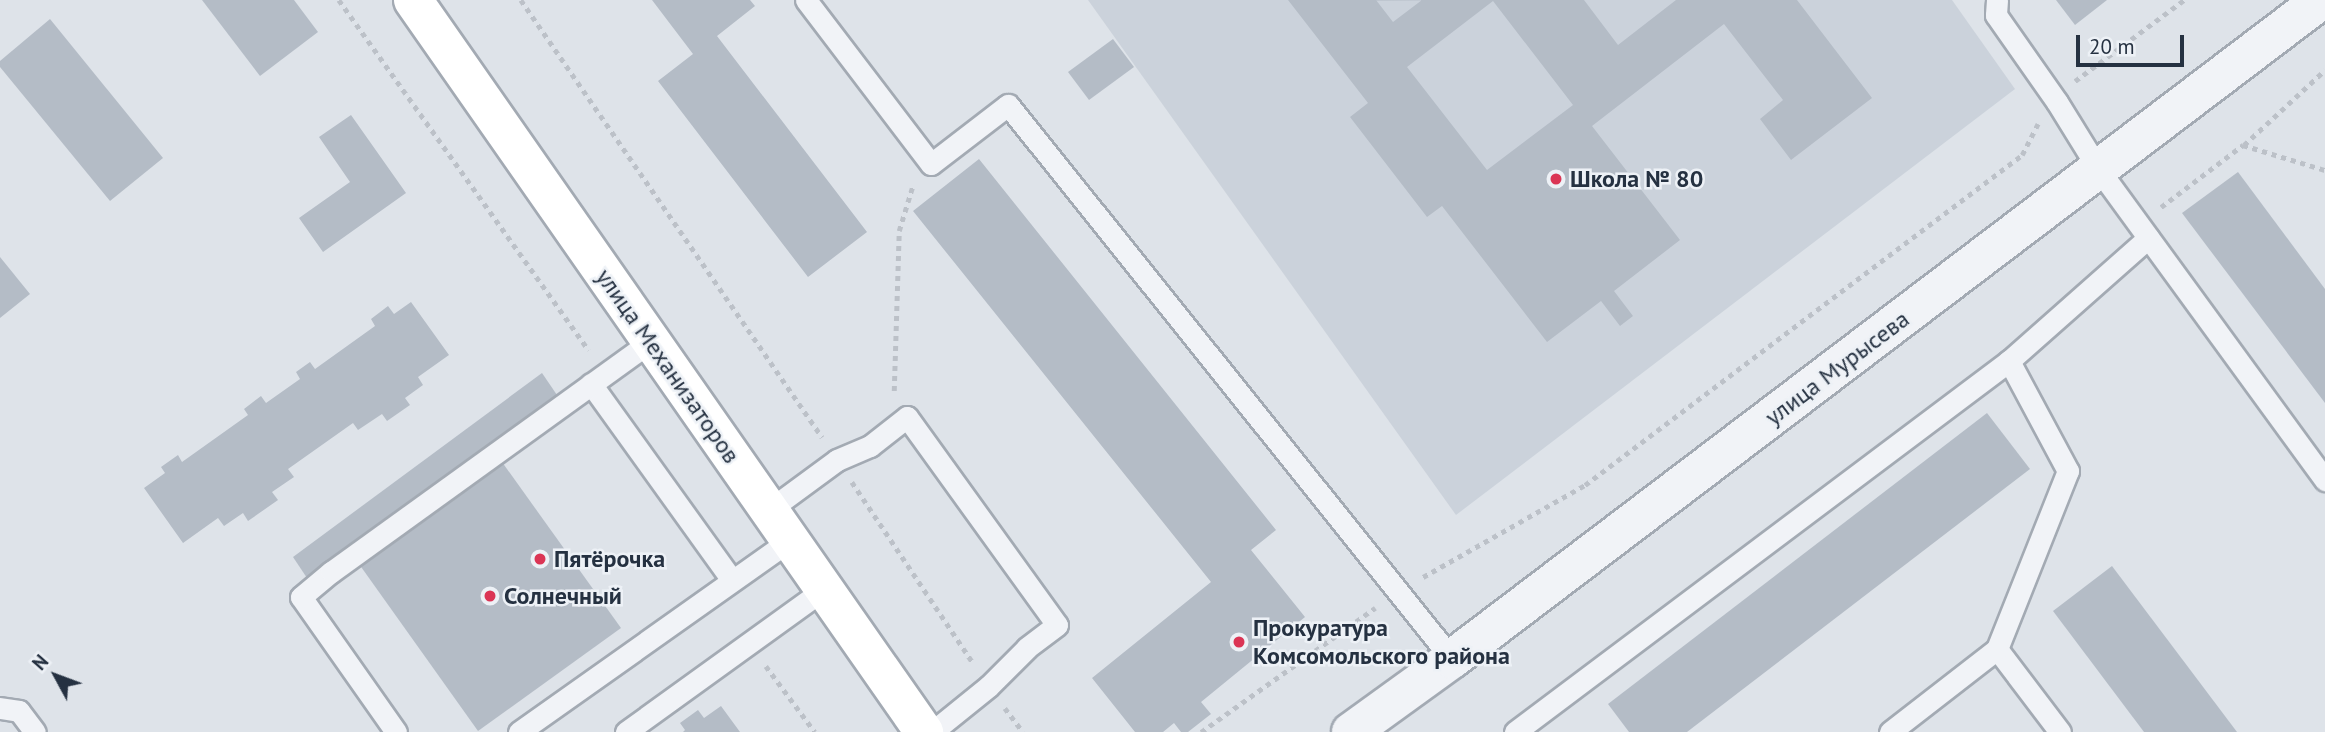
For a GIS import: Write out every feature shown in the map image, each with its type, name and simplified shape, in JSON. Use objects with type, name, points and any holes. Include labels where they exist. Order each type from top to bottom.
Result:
[{"type":"main road","name":"улица Механизаторов","points":[[412,0],[924,732]]},
{"type":"street","name":"улица Мурысева","points":[[1361,729],[2321,0]]},
{"type":"lane","points":[[806,0],[931,164],[1008,105],[1452,659]]},
{"type":"lane","points":[[1997,0],[1996,15],[2057,102],[2099,170],[2325,480]]},
{"type":"lane","points":[[1515,732],[2009,361],[2143,231]]},
{"type":"lane","points":[[396,732],[302,597],[651,341]]},
{"type":"lane","points":[[1890,732],[1997,649],[2068,471],[2009,361]]},
{"type":"lane","points":[[598,379],[732,580]]},
{"type":"lane","points":[[519,732],[732,580],[837,460],[870,446],[907,417],[1057,625],[1027,648],[989,686],[932,732]]},
{"type":"lane","points":[[626,732],[824,589]]},
{"type":"lane","points":[[1997,649],[2060,732]]},
{"type":"lane","points":[[0,708],[19,711],[35,732]]},
{"type":"path","points":[[339,0],[598,379]]},
{"type":"path","points":[[521,0],[1023,732]]},
{"type":"path","points":[[1201,732],[1398,592],[1585,485],[2022,155],[2038,124],[2074,81],[2185,0]]},
{"type":"path","points":[[2143,231],[2325,70]]},
{"type":"path","points":[[2243,145],[2325,170]]},
{"type":"path","points":[[892,429],[899,231],[923,154]]},
{"type":"path","points":[[749,643],[815,732]]},
{"type":"shaded area","name":"Школа № 80","points":[[1088,0],[1952,0],[2015,89],[1456,515]]},
{"type":"building","points":[[202,0],[294,0],[318,32],[260,76]]},
{"type":"building","points":[[652,0],[750,0],[755,6],[717,36],[867,232],[808,277],[658,81],[693,54]]},
{"type":"building","points":[[1288,0],[1376,0],[1393,22],[1422,0],[1584,0],[1618,45],[1676,0],[1797,0],[1872,98],[1791,160],[1760,119],[1783,100],[1724,24],[1592,126],[1680,240],[1614,291],[1633,316],[1620,326],[1601,301],[1547,342],[1442,206],[1427,217],[1350,117],[1368,103]],"holes":[[[1493,1],[1573,105],[1487,170],[1407,67]]]},
{"type":"building","points":[[2056,0],[2107,0],[2075,25]]},
{"type":"building","points":[[50,19],[163,158],[110,201],[0,67],[0,61]]},
{"type":"building","points":[[1113,39],[1134,67],[1089,100],[1068,72]]},
{"type":"building","points":[[351,115],[406,193],[323,252],[299,218],[350,182],[319,137]]},
{"type":"building","points":[[979,159],[1276,530],[1251,550],[1305,617],[1201,702],[1211,714],[1188,732],[1181,732],[1174,723],[1163,732],[1135,732],[1092,678],[1211,582],[913,211]]},
{"type":"building","points":[[2238,172],[2325,289],[2325,403],[2182,213]]},
{"type":"building","points":[[0,257],[30,294],[0,318]]},
{"type":"building","points":[[411,302],[449,355],[418,377],[423,385],[405,398],[410,405],[387,421],[382,414],[358,430],[353,423],[288,469],[294,477],[272,492],[278,500],[248,521],[243,513],[224,526],[218,518],[183,543],[144,488],[165,473],[161,467],[178,455],[182,462],[248,415],[244,409],[261,396],[266,403],[300,379],[296,372],[310,362],[315,369],[375,326],[371,319],[388,306],[394,314]]},
{"type":"building","points":[[542,373],[557,395],[307,578],[293,557]]},
{"type":"building","points":[[1987,413],[2030,469],[1687,732],[1629,732],[1608,704]]},
{"type":"building","name":"Солнечный","points":[[502,462],[621,628],[478,731],[359,564]]},
{"type":"building","points":[[2112,566],[2237,732],[2144,732],[2053,611]]},
{"type":"building","points":[[721,706],[740,732],[683,732],[685,730],[680,723],[698,710],[704,718]]},
{"type":"place","name":"Школа № 80","points":[[1556,179]]},
{"type":"place","name":"Пятёрочка","points":[[540,559]]},
{"type":"place","name":"Солнечный","points":[[490,596]]},
{"type":"place","name":"Прокуратура Комсомольского района","points":[[1239,642]]}]
